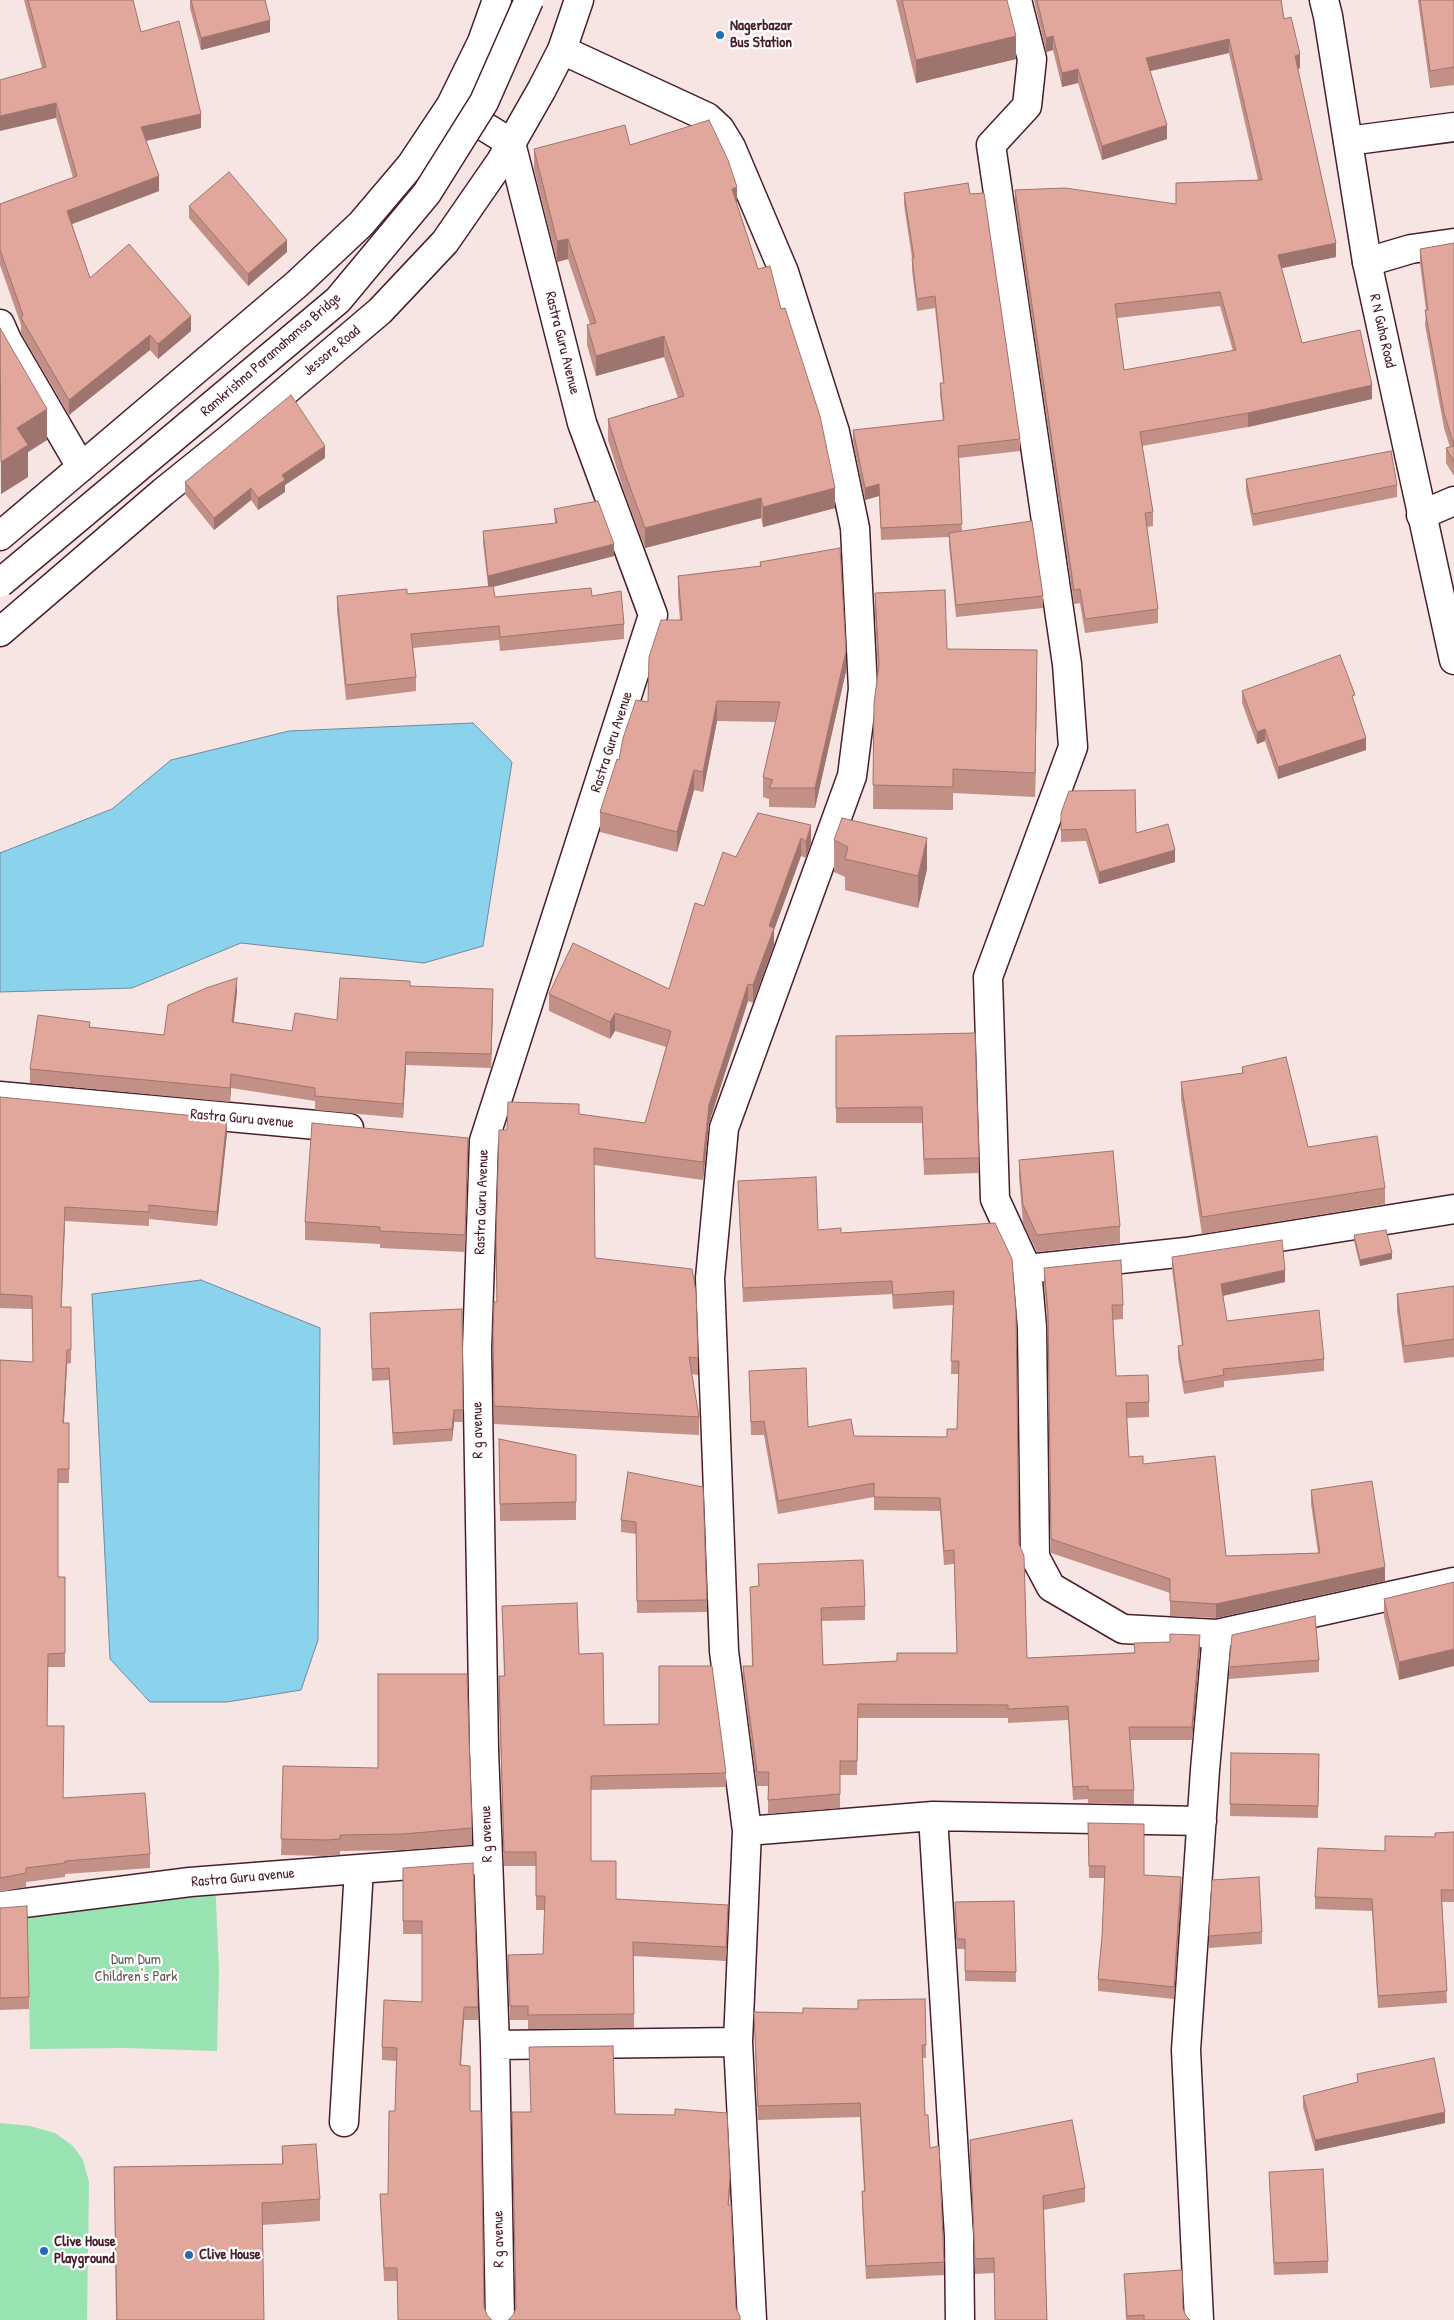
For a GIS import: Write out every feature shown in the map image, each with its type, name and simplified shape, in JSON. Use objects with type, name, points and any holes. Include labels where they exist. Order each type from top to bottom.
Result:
[{"type":"street","points":[[0,536],[297,284],[361,224],[411,165],[451,105],[482,42],[497,0]]},
{"type":"street","name":"Ramkrishna Paramahamsa Bridge","points":[[0,583],[338,300],[428,193],[484,102],[530,0]]},
{"type":"street","name":"Jessore Road","points":[[0,632],[163,492],[229,439],[380,311],[445,242],[501,161],[511,143],[562,50],[579,0]]},
{"type":"street","points":[[1017,0],[1032,59],[1027,106],[991,145],[1067,664],[1072,747],[988,977],[995,1199],[1027,1269],[1032,1327],[1035,1557],[1051,1587],[1123,1629],[1217,1634],[1454,1582]]},
{"type":"street","name":"R N Guha Road","points":[[1324,0],[1367,262],[1454,660]]},
{"type":"street","points":[[562,50],[707,117],[720,129],[731,147],[784,272],[835,432],[855,528],[864,689],[852,776],[724,1128],[710,1278],[724,1651],[747,1831],[738,2042],[752,2320]]},
{"type":"street","points":[[451,105],[511,143]]},
{"type":"street","points":[[1348,141],[1454,127]]},
{"type":"street","name":"Rastra Guru Avenue","points":[[477,1349],[484,1141],[652,615],[582,423],[511,143]]},
{"type":"street","points":[[1367,262],[1411,249],[1454,243]]},
{"type":"street","points":[[0,324],[7,340],[81,468]]},
{"type":"street","points":[[1421,514],[1454,501]]},
{"type":"street","name":"Rastra Guru avenue","points":[[0,1096],[376,1131]]},
{"type":"street","name":"Rastra Guru avenue","points":[[455,1138],[484,1141]]},
{"type":"street","points":[[1027,1269],[1186,1252],[1454,1208]]},
{"type":"street","name":"R g avenue","points":[[477,1349],[484,1749],[495,2045],[500,2320]]},
{"type":"street","points":[[1200,2320],[1186,2050],[1217,1634]]},
{"type":"street","points":[[747,1831],[932,1816],[1202,1821]]},
{"type":"street","points":[[932,1816],[959,2236],[960,2320]]},
{"type":"street","name":"Rastra Guru avenue","points":[[0,1906],[190,1882],[488,1859]]},
{"type":"street","points":[[344,2122],[359,1869]]},
{"type":"street","points":[[495,2045],[738,2042]]},
{"type":"green space","name":"Dum Dum Children's Park","points":[[215,1881],[219,1969],[217,2051],[126,2048],[30,2049],[29,1993],[23,1903]]},
{"type":"green space","name":"Clive House Playground","points":[[0,2123],[30,2126],[55,2133],[73,2146],[83,2160],[89,2182],[87,2320],[0,2320]]},
{"type":"water","points":[[473,723],[512,762],[483,946],[424,963],[241,943],[132,988],[0,992],[0,853],[112,809],[171,760],[289,731]]},
{"type":"water","points":[[201,1280],[320,1328],[318,1640],[301,1690],[227,1702],[150,1702],[110,1659],[92,1294]]},
{"type":"building","points":[[28,0],[133,0],[141,32],[179,21],[201,114],[141,127],[159,176],[67,211],[90,278],[129,244],[191,316],[158,344],[150,335],[69,400],[21,318],[23,315],[0,250],[0,204],[77,176],[56,103],[0,116],[0,80],[46,67]]},
{"type":"building","points":[[191,0],[265,0],[270,20],[201,38]]},
{"type":"building","points":[[902,0],[1007,0],[1016,36],[916,60]]},
{"type":"building","points":[[1037,0],[1281,0],[1284,19],[1291,17],[1300,54],[1295,56],[1336,243],[1278,255],[1302,343],[1360,330],[1372,385],[1248,413],[1140,432],[1153,512],[1145,513],[1158,609],[1085,619],[1080,589],[1074,590],[1015,190],[1065,188],[1176,204],[1176,183],[1262,180],[1229,39],[1146,58],[1167,125],[1102,146],[1078,69],[1062,73],[1053,36],[1046,38]],"holes":[[[1220,292],[1236,350],[1124,370],[1115,304]]]},
{"type":"building","points":[[1420,0],[1454,0],[1454,67],[1430,71]]},
{"type":"building","points":[[709,120],[728,160],[737,187],[732,189],[758,269],[770,266],[781,309],[785,308],[820,416],[835,488],[763,507],[761,498],[645,528],[623,468],[608,419],[684,396],[664,336],[596,356],[587,325],[596,323],[568,239],[557,241],[534,149],[625,125],[630,145]]},
{"type":"building","points":[[229,172],[287,240],[248,274],[189,206]]},
{"type":"building","points":[[968,183],[970,194],[984,193],[1020,439],[958,446],[962,524],[881,528],[879,484],[865,488],[853,430],[944,420],[940,383],[944,383],[935,296],[917,299],[912,258],[914,258],[904,193]]},
{"type":"building","points":[[1454,243],[1454,445],[1444,413],[1425,310],[1428,310],[1420,249]]},
{"type":"building","points":[[0,328],[47,409],[17,428],[28,445],[1,462]]},
{"type":"building","points":[[291,395],[325,446],[282,475],[285,480],[258,498],[251,488],[214,518],[185,482]]},
{"type":"building","points":[[1454,446],[1454,462],[1446,448]]},
{"type":"building","points":[[1391,451],[1397,485],[1253,514],[1246,479]]},
{"type":"building","points":[[598,501],[614,544],[488,576],[483,531],[557,523],[554,509]]},
{"type":"building","points":[[1032,521],[1043,596],[956,605],[949,533]]},
{"type":"building","points":[[840,548],[846,651],[815,788],[769,788],[773,780],[763,777],[780,702],[717,701],[703,772],[694,770],[677,832],[600,812],[617,759],[619,760],[623,738],[636,700],[648,702],[649,657],[661,620],[682,620],[678,576],[761,566],[760,562]]},
{"type":"building","points":[[493,586],[495,597],[591,588],[592,596],[621,591],[624,624],[500,637],[499,626],[411,634],[416,677],[346,685],[337,596],[407,589],[407,594]]},
{"type":"building","points":[[945,590],[947,649],[1037,650],[1035,773],[953,769],[953,787],[873,785],[874,703],[879,665],[875,593]]},
{"type":"building","points":[[1340,655],[1355,695],[1352,696],[1366,738],[1278,767],[1265,729],[1257,732],[1242,691]]},
{"type":"building","points":[[1135,790],[1136,833],[1168,824],[1175,850],[1099,872],[1086,829],[1061,830],[1061,813],[1069,791]]},
{"type":"building","points":[[758,813],[811,825],[806,841],[801,838],[769,926],[774,928],[753,985],[748,984],[709,1105],[703,1162],[594,1148],[595,1258],[692,1269],[696,1292],[698,1358],[689,1357],[699,1417],[494,1406],[493,1332],[494,1302],[497,1302],[496,1240],[499,1130],[507,1130],[508,1102],[579,1104],[579,1114],[645,1123],[671,1031],[615,1013],[610,1022],[549,994],[573,943],[669,989],[695,903],[704,906],[723,852],[736,857]]},
{"type":"building","points":[[842,818],[927,838],[918,876],[845,859],[848,847],[834,840]]},
{"type":"building","points":[[237,978],[232,1022],[292,1031],[295,1013],[337,1020],[340,978],[410,981],[410,986],[493,989],[491,1054],[406,1052],[403,1104],[315,1096],[315,1088],[231,1074],[230,1088],[30,1069],[38,1015],[90,1022],[89,1027],[164,1035],[168,1005],[206,988]]},
{"type":"building","points":[[975,1033],[979,1158],[924,1159],[922,1107],[836,1108],[836,1036]]},
{"type":"building","points":[[1286,1057],[1308,1147],[1377,1136],[1385,1188],[1202,1217],[1181,1082],[1243,1073],[1242,1067]]},
{"type":"building","points":[[0,1097],[227,1119],[217,1212],[149,1205],[149,1212],[65,1207],[61,1307],[71,1307],[71,1350],[67,1350],[63,1423],[69,1423],[69,1469],[58,1469],[58,1577],[65,1577],[65,1653],[48,1654],[47,1726],[64,1726],[63,1798],[145,1793],[150,1854],[65,1861],[65,1863],[26,1868],[26,1873],[0,1878],[0,1360],[33,1362],[32,1296],[0,1294]]},
{"type":"building","points":[[312,1123],[468,1138],[465,1235],[380,1231],[380,1227],[305,1222]]},
{"type":"building","points":[[1113,1151],[1120,1226],[1037,1235],[1023,1205],[1019,1160]]},
{"type":"building","points":[[816,1177],[818,1230],[841,1228],[841,1233],[995,1223],[1012,1259],[1016,1314],[1019,1544],[1024,1556],[1027,1658],[1135,1653],[1134,1643],[1170,1642],[1170,1634],[1200,1635],[1192,1727],[1129,1727],[1134,1790],[1088,1790],[1088,1786],[1073,1787],[1068,1706],[1008,1709],[1008,1705],[858,1704],[857,1761],[840,1761],[840,1794],[768,1800],[769,1772],[757,1772],[743,1666],[753,1666],[750,1587],[759,1586],[758,1564],[863,1560],[865,1606],[821,1608],[823,1665],[897,1661],[897,1653],[957,1653],[954,1550],[944,1551],[940,1498],[874,1497],[874,1483],[778,1501],[764,1421],[751,1422],[749,1371],[806,1368],[808,1427],[851,1419],[854,1436],[947,1437],[947,1429],[957,1429],[959,1361],[951,1361],[954,1291],[893,1295],[892,1281],[743,1288],[738,1181]]},
{"type":"building","points":[[1386,1230],[1392,1253],[1360,1260],[1354,1235]]},
{"type":"building","points":[[1282,1240],[1285,1270],[1221,1284],[1227,1321],[1319,1310],[1324,1359],[1223,1369],[1224,1375],[1184,1382],[1178,1346],[1183,1345],[1172,1257]]},
{"type":"building","points":[[1121,1260],[1123,1305],[1112,1305],[1116,1376],[1148,1375],[1149,1402],[1126,1403],[1129,1457],[1143,1456],[1143,1464],[1215,1456],[1226,1556],[1320,1553],[1311,1490],[1372,1481],[1385,1567],[1216,1604],[1170,1601],[1170,1579],[1051,1539],[1048,1312],[1044,1268]]},
{"type":"building","points":[[1454,1286],[1454,1339],[1404,1346],[1397,1294]]},
{"type":"building","points":[[462,1309],[463,1410],[454,1410],[452,1429],[393,1433],[389,1368],[372,1369],[370,1313]]},
{"type":"building","points":[[499,1439],[576,1455],[576,1502],[500,1504]]},
{"type":"building","points":[[628,1472],[703,1487],[707,1600],[637,1601],[636,1522],[621,1520]]},
{"type":"building","points":[[1454,1582],[1454,1649],[1399,1662],[1384,1599]]},
{"type":"building","points":[[577,1603],[579,1654],[603,1653],[604,1725],[659,1724],[659,1666],[712,1666],[726,1773],[591,1776],[591,1861],[616,1861],[616,1899],[728,1905],[726,1947],[633,1942],[634,2014],[528,2015],[528,2006],[510,2006],[508,1955],[543,1954],[545,1896],[536,1896],[536,1852],[504,1852],[499,1676],[505,1676],[502,1606]]},
{"type":"building","points":[[1315,1616],[1319,1660],[1229,1667],[1232,1635]]},
{"type":"building","points":[[378,1674],[467,1674],[472,1828],[403,1834],[340,1835],[340,1839],[327,1840],[281,1839],[283,1766],[378,1768]]},
{"type":"building","points":[[1231,1753],[1319,1754],[1318,1806],[1230,1804]]},
{"type":"building","points":[[1088,1823],[1144,1824],[1144,1875],[1181,1877],[1174,1987],[1098,1979],[1105,1866],[1089,1866]]},
{"type":"building","points":[[1454,1832],[1454,1890],[1441,1890],[1447,1991],[1378,1996],[1372,1899],[1315,1897],[1318,1848],[1385,1851],[1385,1836],[1435,1837],[1435,1833]]},
{"type":"building","points":[[473,1863],[478,2007],[464,2007],[460,2065],[470,2066],[470,2111],[481,2111],[484,2307],[487,2315],[492,2320],[398,2320],[397,2268],[384,2268],[380,2194],[388,2194],[389,2111],[395,2111],[397,2048],[382,2047],[384,2000],[422,2002],[422,1921],[403,1921],[403,1868]]},
{"type":"building","points":[[1259,1877],[1262,1932],[1209,1936],[1212,1880]]},
{"type":"building","points":[[1014,1901],[1016,1972],[965,1971],[965,1939],[957,1939],[955,1902]]},
{"type":"building","points":[[27,1906],[29,1997],[0,1998],[0,1908]]},
{"type":"building","points":[[925,1999],[926,2045],[922,2045],[925,2115],[928,2115],[930,2148],[939,2146],[944,2262],[866,2266],[862,2191],[865,2191],[860,2103],[758,2106],[754,2012],[803,2013],[803,2008],[858,2009],[858,2000]]},
{"type":"building","points":[[613,2046],[615,2114],[675,2115],[675,2109],[727,2113],[730,2177],[728,2205],[731,2205],[736,2308],[740,2320],[508,2320],[514,2314],[516,2307],[512,2112],[531,2112],[529,2047]]},
{"type":"building","points":[[1434,2058],[1445,2112],[1315,2140],[1303,2096],[1358,2082],[1357,2074]]},
{"type":"building","points":[[1072,2120],[1085,2188],[1043,2196],[1047,2320],[995,2320],[994,2258],[975,2259],[970,2140]]},
{"type":"building","name":"Clive House","points":[[316,2144],[320,2199],[262,2203],[264,2320],[117,2320],[114,2167],[283,2164],[282,2146]]},
{"type":"building","points":[[1323,2169],[1328,2261],[1274,2263],[1269,2172]]},
{"type":"building","points":[[1182,2270],[1183,2309],[1190,2320],[1144,2320],[1144,2315],[1127,2316],[1124,2274]]},
{"type":"place","name":"Nagerbazar Bus Station","points":[[720,35]]},
{"type":"place","name":"Clive House Playground","points":[[44,2251]]},
{"type":"place","name":"Clive House","points":[[189,2255]]}]
